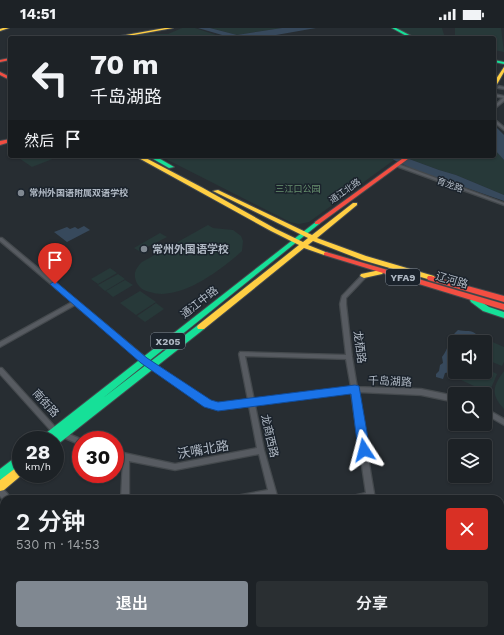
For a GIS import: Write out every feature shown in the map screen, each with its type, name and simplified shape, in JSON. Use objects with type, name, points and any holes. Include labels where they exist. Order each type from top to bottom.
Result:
[{"type":"main road","points":[[0,30],[7,28]]},
{"type":"main road","points":[[124,36],[171,28]]},
{"type":"main road","points":[[394,28],[409,36]]},
{"type":"main road","points":[[497,90],[504,68]]},
{"type":"main road","points":[[497,90],[504,78]]},
{"type":"main road","name":"YFA9","points":[[142,158],[198,187],[293,242],[303,246]]},
{"type":"main road","name":"YFA9","points":[[155,158],[219,193],[312,238]]},
{"type":"main road","points":[[400,166],[410,158]]},
{"type":"main road","name":"通江北路","points":[[293,242],[400,166]]},
{"type":"main road","name":"通江北路","points":[[303,246],[400,166]]},
{"type":"main road","name":"辽河路","points":[[312,238],[364,258],[471,293],[504,307]]},
{"type":"main road","name":"通江中路","points":[[61,431],[144,360],[293,242]]},
{"type":"main road","name":"通江中路","points":[[62,431],[151,366],[303,246]]},
{"type":"main road","name":"辽河路","points":[[303,246],[383,272],[471,293],[504,299]]},
{"type":"main road","points":[[358,264],[364,269],[364,276],[383,272]]},
{"type":"main road","points":[[471,293],[490,290],[504,294]]},
{"type":"main road","points":[[471,293],[486,309],[504,315]]},
{"type":"main road","points":[[0,475],[12,465]]},
{"type":"main road","points":[[0,486],[12,476]]},
{"type":"street","points":[[496,106],[504,98],[497,90]]},
{"type":"street","points":[[496,122],[504,129]]},
{"type":"street","name":"育龙路","points":[[400,166],[504,204]]},
{"type":"street","name":"千岛湖路","points":[[0,238],[151,366],[208,404],[218,406],[355,389],[421,392],[448,398]]},
{"type":"street","name":"龙栖路","points":[[364,276],[344,297],[343,304],[349,357],[371,495]]},
{"type":"street","points":[[0,345],[76,302]]},
{"type":"street","name":"龙商西路","points":[[273,495],[261,450],[242,354],[349,357]]},
{"type":"street","name":"南街路","points":[[0,370],[57,431]]},
{"type":"street","points":[[492,415],[504,422]]},
{"type":"street","name":"沃嘴北路","points":[[126,457],[175,467],[261,450]]},
{"type":"street","points":[[126,457],[126,495]]},
{"type":"green space","points":[[182,28],[195,28],[219,36],[131,36],[133,34],[168,34]]},
{"type":"green space","points":[[210,28],[282,28],[237,35]]},
{"type":"green space","points":[[397,28],[442,28],[444,36],[412,36]]},
{"type":"green space","points":[[455,28],[501,28],[504,52],[496,50],[496,36],[455,36]]},
{"type":"green space","points":[[496,151],[504,160],[504,195],[456,175],[406,158],[496,158]]},
{"type":"green space","points":[[19,158],[55,158],[32,167]]},
{"type":"green space","name":"三江口公园","points":[[164,158],[392,158],[394,160],[309,222],[299,224],[290,222]]},
{"type":"green space","points":[[208,225],[213,228],[233,230],[241,236],[243,241],[242,251],[211,275],[186,288],[161,294],[143,290],[140,287],[136,281],[135,273],[142,262]]},
{"type":"green space","points":[[160,233],[167,237],[139,251],[134,248]]},
{"type":"green space","points":[[110,268],[117,273],[98,284],[91,279]]},
{"type":"green space","points":[[118,274],[125,279],[105,291],[98,285]]},
{"type":"green space","points":[[125,280],[133,285],[113,297],[106,291]]},
{"type":"green space","points":[[140,291],[156,302],[136,315],[120,303]]},
{"type":"green space","points":[[156,303],[164,309],[145,322],[137,316]]},
{"type":"green space","points":[[492,342],[504,347],[504,362],[502,366],[492,362]]},
{"type":"green space","points":[[504,371],[504,409],[495,394],[495,386]]},
{"type":"green space","points":[[492,372],[497,374],[492,387],[476,387],[459,379],[492,379]]},
{"type":"water","points":[[198,28],[210,28],[237,35],[282,28],[316,28],[270,36],[226,36]]},
{"type":"water","points":[[496,127],[504,135],[504,160],[496,151]]},
{"type":"water","points":[[392,158],[406,158],[456,175],[504,195],[504,201],[415,170]]},
{"type":"water","points":[[84,226],[90,230],[67,242],[54,232],[67,227],[70,229],[75,227],[78,229]]},
{"type":"water","points":[[458,330],[471,331],[477,335],[453,335]]},
{"type":"water","points":[[448,346],[448,372],[445,373],[443,379],[436,377],[436,374],[439,371],[440,365],[443,363],[442,357]]},
{"type":"traffic: fast","points":[[394,28],[409,36]]},
{"type":"traffic: fast","points":[[496,61],[504,63]]},
{"type":"traffic: fast","points":[[155,158],[171,167]]},
{"type":"traffic: fast","points":[[55,431],[317,223]]},
{"type":"traffic: fast","points":[[474,300],[486,309],[504,315]]},
{"type":"traffic: fast","points":[[64,434],[201,327]]},
{"type":"traffic: fast","points":[[0,475],[12,465]]},
{"type":"traffic: slow","points":[[0,30],[7,28]]},
{"type":"traffic: slow","points":[[123,36],[171,28]]},
{"type":"traffic: slow","points":[[496,82],[504,68]]},
{"type":"traffic: slow","points":[[142,158],[201,189],[273,230],[312,249],[326,254]]},
{"type":"traffic: slow","points":[[216,191],[323,243],[364,258],[431,278]]},
{"type":"traffic: slow","points":[[201,327],[355,204]]},
{"type":"traffic: slow","points":[[364,276],[380,272]]},
{"type":"traffic: slow","points":[[0,486],[12,476]]},
{"type":"traffic: jam","points":[[0,61],[8,59]]},
{"type":"traffic: jam","points":[[0,73],[8,78]]},
{"type":"traffic: jam","points":[[0,143],[8,141]]},
{"type":"traffic: jam","points":[[317,223],[406,158]]},
{"type":"traffic: jam","points":[[326,254],[504,307]]},
{"type":"traffic: jam","points":[[431,278],[504,299]]},
{"type":"place","name":"常州外国语附属双语学校","points":[[21,193]]},
{"type":"place","name":"常州外国语学校","points":[[144,249]]},
{"type":"route","points":[[55,284],[151,366],[208,404],[218,406],[355,389],[364,450]]}]
